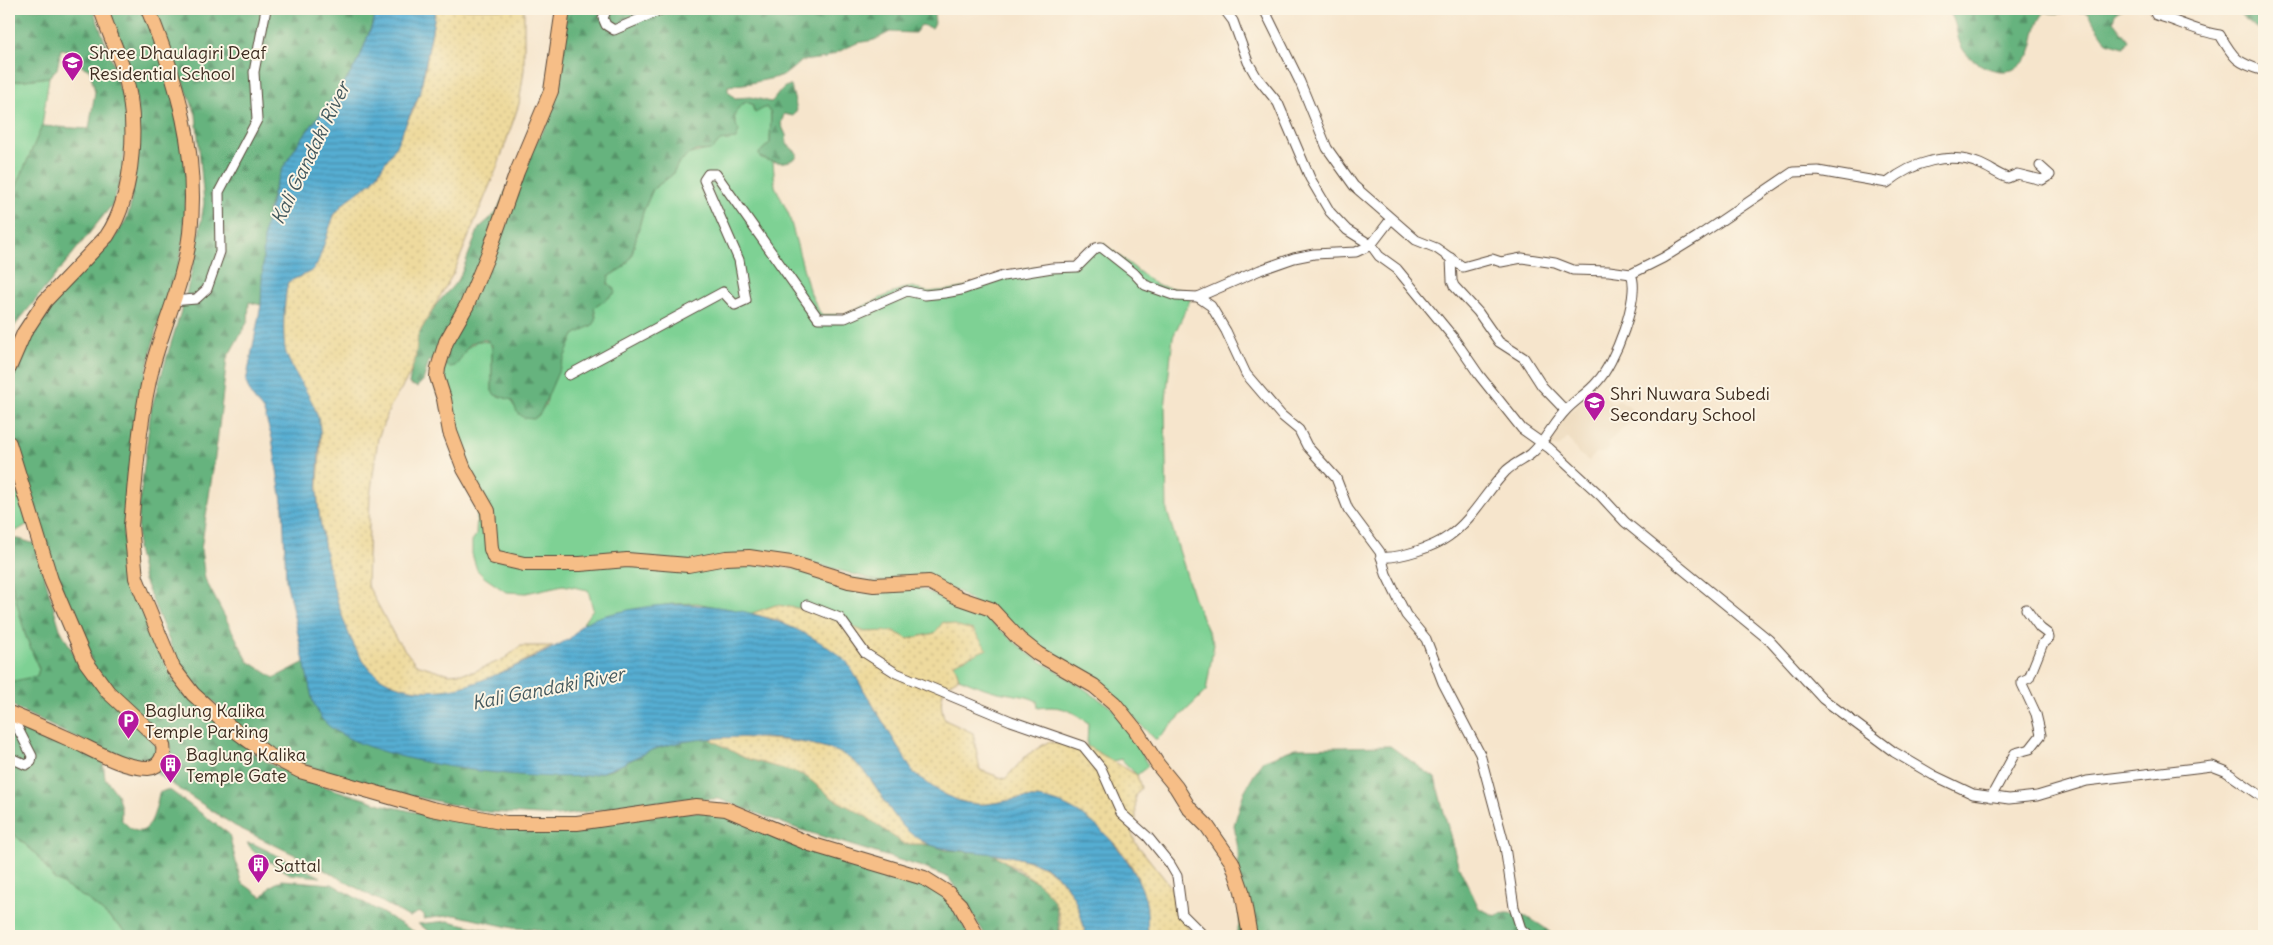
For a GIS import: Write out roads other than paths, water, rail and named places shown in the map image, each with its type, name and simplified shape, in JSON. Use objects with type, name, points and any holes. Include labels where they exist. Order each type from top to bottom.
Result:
[{"type":"main road","points":[[9,368],[33,319],[45,302],[106,236],[113,226],[123,200],[130,162],[131,109],[124,70],[101,9]]},
{"type":"main road","points":[[148,9],[168,58],[182,107],[190,163],[192,194],[190,234],[153,365],[142,412],[131,526],[133,558],[136,578],[145,605],[173,668],[193,694],[226,723],[267,754],[300,771],[385,797],[484,820],[547,824],[577,823],[696,806],[726,810],[810,844],[924,878],[954,899],[970,921],[977,936]]},
{"type":"main road","points":[[563,9],[551,91],[517,172],[489,252],[467,305],[446,342],[438,368],[437,377],[444,399],[450,432],[464,469],[488,511],[491,549],[494,557],[524,564],[580,564],[628,560],[688,565],[726,558],[749,557],[791,563],[816,572],[866,584],[929,582],[959,598],[991,609],[1019,639],[1038,654],[1094,686],[1114,703],[1135,729],[1158,765],[1190,808],[1207,826],[1232,862],[1242,891],[1250,936]]},
{"type":"main road","points":[[9,443],[51,580],[86,662],[108,692],[162,742],[163,757],[159,763],[150,768],[136,766],[112,759],[10,713]]},
{"type":"street","points":[[172,302],[196,299],[207,289],[220,252],[222,230],[220,192],[257,120],[254,72],[266,9]]},
{"type":"street","points":[[607,9],[603,18],[606,25],[614,30],[663,9]]},
{"type":"street","points":[[1224,9],[1233,21],[1248,62],[1256,76],[1278,103],[1310,178],[1330,212],[1347,230],[1371,245],[1379,256],[1397,269],[1453,337],[1506,411],[1522,429],[1540,444],[1549,448],[1601,496],[1625,522],[1769,640],[1823,699],[1894,752],[1973,794],[2009,799],[2037,796],[2088,781],[2212,766],[2225,770],[2264,798]]},
{"type":"street","points":[[1264,9],[1300,82],[1327,148],[1354,186],[1416,240],[1436,248],[1463,267],[1492,260],[1501,262],[1522,258],[1555,263],[1573,270],[1631,274],[1663,258],[1697,237],[1793,172],[1818,171],[1888,183],[1897,175],[1919,164],[1943,159],[1964,159],[1982,164],[2008,178],[2016,174],[2042,180],[2050,175],[2040,166]]},
{"type":"street","points":[[2153,9],[2156,16],[2192,26],[2204,33],[2220,35],[2234,57],[2248,67],[2264,70]]},
{"type":"street","points":[[569,375],[723,292],[735,305],[746,300],[739,260],[704,180],[708,174],[716,174],[818,318],[845,318],[907,290],[925,294],[945,293],[961,290],[1003,276],[1052,268],[1077,267],[1096,248],[1101,247],[1134,273],[1144,285],[1176,296],[1198,297],[1260,270],[1294,258],[1314,254],[1356,252],[1371,245],[1391,219]]},
{"type":"street","points":[[1451,258],[1454,286],[1478,312],[1499,342],[1524,358],[1542,386],[1565,410]]},
{"type":"street","points":[[1381,557],[1389,558],[1407,554],[1446,538],[1467,520],[1504,473],[1531,454],[1565,410],[1597,382],[1611,363],[1632,305],[1635,287],[1631,274]]},
{"type":"street","points":[[1198,297],[1211,306],[1226,331],[1246,374],[1281,415],[1299,430],[1307,446],[1336,478],[1348,509],[1380,552],[1386,574],[1406,616],[1426,639],[1460,717],[1480,754],[1505,847],[1514,907],[1521,929],[1529,936]]},
{"type":"street","points":[[807,605],[840,618],[865,653],[896,673],[1011,721],[1083,746],[1101,768],[1121,813],[1148,837],[1170,864],[1177,876],[1182,914],[1204,936]]},
{"type":"street","points":[[1991,797],[2015,753],[2030,749],[2041,735],[2036,714],[2022,681],[2029,678],[2042,643],[2049,638],[2048,634],[2040,628],[2026,609]]},
{"type":"street","points":[[9,757],[26,765],[32,762],[32,756],[10,713]]},
{"type":"water","name":"Kali Gandaki River","points":[[378,9],[436,9],[420,93],[395,148],[372,182],[345,202],[334,215],[317,265],[310,272],[288,282],[284,308],[284,340],[287,356],[313,404],[320,425],[317,479],[318,505],[329,569],[343,617],[351,639],[361,658],[372,671],[395,685],[408,689],[450,689],[477,682],[524,662],[569,639],[585,623],[611,614],[649,607],[679,605],[709,606],[740,611],[769,619],[798,630],[824,644],[847,662],[913,772],[938,791],[957,800],[977,804],[1027,798],[1052,801],[1070,808],[1087,818],[1117,847],[1139,881],[1146,903],[1148,936],[1086,936],[1080,913],[1072,894],[1062,880],[1050,870],[1018,858],[936,847],[914,836],[891,811],[861,768],[848,757],[830,749],[790,740],[744,737],[721,738],[677,743],[658,748],[604,772],[594,774],[557,777],[524,775],[444,766],[369,747],[340,734],[321,718],[313,702],[286,580],[283,508],[272,438],[264,412],[251,395],[246,382],[261,305],[264,232],[275,186],[284,166],[299,142],[349,76],[360,57]]},
{"type":"place","name":"Shree Dhaulagiri Deaf Residential School","points":[[73,81]]},
{"type":"place","name":"Shri Nuwara Subedi Secondary School","points":[[1594,422]]},
{"type":"place","name":"Baglung Kalika Temple Parking","points":[[129,739]]},
{"type":"place","name":"Baglung Kalika Temple Gate","points":[[170,783]]},
{"type":"place","name":"Sattal","points":[[258,884]]}]
